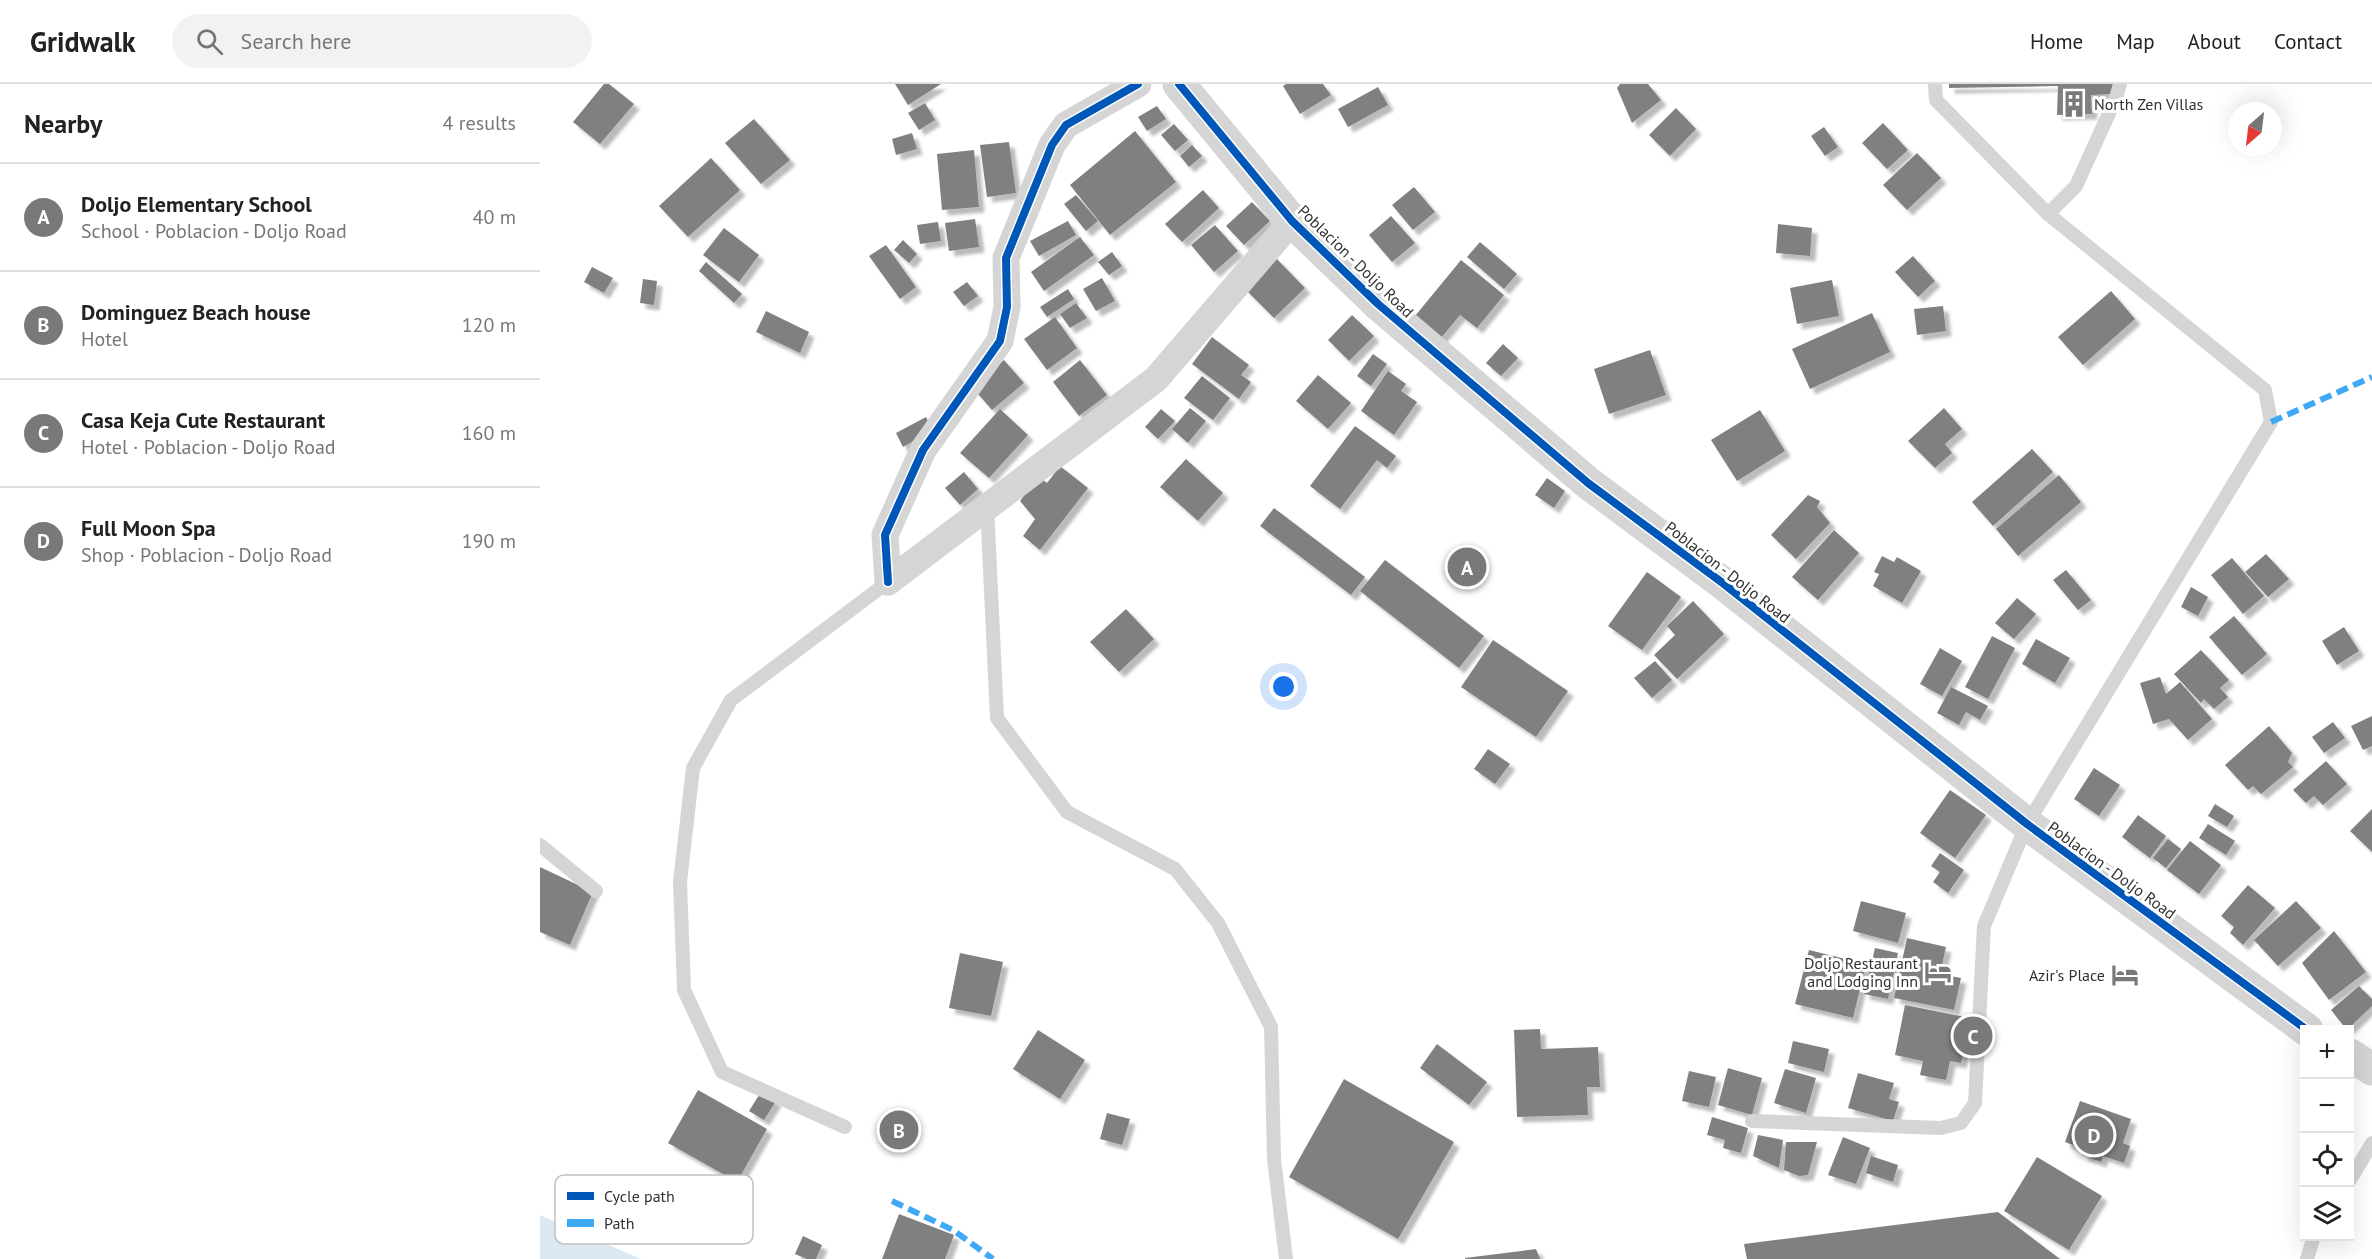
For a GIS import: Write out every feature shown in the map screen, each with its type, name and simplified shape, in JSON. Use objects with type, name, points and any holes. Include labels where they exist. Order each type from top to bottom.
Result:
[{"type":"street","points":[[888,582],[885,535],[923,450],[1000,340],[1007,307],[1006,258],[1052,145],[1066,125],[1138,84]]},
{"type":"street","name":"Poblacion - Doljo Road","points":[[1179,84],[1292,221],[1378,304],[1588,483],[1724,584],[2027,824],[2302,1025]]},
{"type":"street","points":[[888,582],[1156,379],[1292,221]]},
{"type":"street","points":[[2354,1058],[2372,1069]]},
{"type":"lane","points":[[1752,1121],[1941,1128],[1961,1123],[1976,1103],[1984,926],[2027,824],[2271,422],[2265,390],[2048,214],[1936,100],[1935,84]]},
{"type":"lane","points":[[2048,214],[2076,186],[2116,98],[2120,84]]},
{"type":"lane","points":[[987,506],[997,718],[1067,812],[1175,869],[1218,923],[1271,1027],[1274,1160],[1286,1259]]},
{"type":"lane","points":[[845,1127],[722,1072],[684,990],[680,882],[693,768],[731,700],[825,632],[888,582]]},
{"type":"lane","points":[[540,845],[596,891]]},
{"type":"lane","points":[[2354,1172],[2372,1143]]},
{"type":"lane","points":[[2307,1259],[2312,1241]]},
{"type":"shaded area","points":[[540,1215],[555,1222],[555,1244],[607,1244],[641,1259],[540,1259]]},
{"type":"building","points":[[604,84],[609,84],[634,104],[600,144],[573,122]]},
{"type":"building","points":[[895,84],[941,84],[908,105]]},
{"type":"building","points":[[1286,84],[1323,84],[1331,95],[1300,114],[1283,86]]},
{"type":"building","points":[[1620,84],[1648,84],[1661,100],[1632,123],[1617,88]]},
{"type":"building","name":"North Zen Villas","points":[[1949,84],[2113,84],[2113,94],[2091,95],[2092,114],[2057,115],[2058,86],[1949,88]]},
{"type":"building","points":[[1378,87],[1388,105],[1348,127],[1338,109]]},
{"type":"building","points":[[925,103],[935,120],[919,130],[908,113]]},
{"type":"building","points":[[1157,106],[1166,119],[1147,131],[1138,117]]},
{"type":"building","points":[[1676,108],[1696,129],[1670,156],[1649,135]]},
{"type":"building","points":[[754,119],[790,160],[761,184],[725,143]]},
{"type":"building","points":[[1883,123],[1908,150],[1887,169],[1862,143]]},
{"type":"building","points":[[1174,124],[1188,140],[1175,151],[1161,135]]},
{"type":"building","points":[[1824,127],[1838,147],[1825,156],[1811,136]]},
{"type":"building","points":[[1135,131],[1176,182],[1110,235],[1070,185]]},
{"type":"building","points":[[912,133],[917,149],[896,155],[892,139]]},
{"type":"building","points":[[1009,142],[1016,193],[987,197],[980,145]]},
{"type":"building","points":[[1192,145],[1202,156],[1189,167],[1180,156]]},
{"type":"building","points":[[974,150],[979,207],[942,210],[937,154]]},
{"type":"building","points":[[1917,153],[1941,178],[1907,210],[1883,185]]},
{"type":"building","points":[[711,158],[740,190],[688,237],[659,206]]},
{"type":"building","points":[[1414,187],[1435,212],[1413,230],[1392,205]]},
{"type":"building","points":[[1203,190],[1219,208],[1182,242],[1165,224]]},
{"type":"building","points":[[1076,195],[1098,221],[1086,231],[1064,204]]},
{"type":"building","points":[[1252,202],[1270,221],[1244,245],[1226,226]]},
{"type":"building","points":[[1391,216],[1415,243],[1392,262],[1369,235]]},
{"type":"building","points":[[975,219],[979,247],[949,251],[945,223]]},
{"type":"building","points":[[1068,221],[1076,235],[1039,256],[1030,241]]},
{"type":"building","points":[[938,222],[941,241],[920,244],[917,225]]},
{"type":"building","points":[[1778,224],[1812,228],[1810,256],[1776,253]]},
{"type":"building","points":[[1215,225],[1238,251],[1214,272],[1191,245]]},
{"type":"building","points":[[724,228],[759,255],[739,282],[703,255]]},
{"type":"building","points":[[1080,237],[1094,255],[1044,291],[1031,272]]},
{"type":"building","points":[[903,240],[917,254],[909,263],[894,250]]},
{"type":"building","points":[[1480,242],[1517,274],[1504,289],[1467,257]]},
{"type":"building","points":[[886,245],[916,287],[900,299],[869,256]]},
{"type":"building","points":[[1112,252],[1122,266],[1109,275],[1098,262]]},
{"type":"building","points":[[1913,256],[1935,281],[1918,297],[1895,272]]},
{"type":"building","points":[[1276,258],[1305,288],[1274,318],[1244,288]]},
{"type":"building","points":[[1461,260],[1504,295],[1477,328],[1460,315],[1441,338],[1415,316]]},
{"type":"building","points":[[706,262],[742,294],[734,303],[699,271]]},
{"type":"building","points":[[592,267],[613,278],[604,293],[584,282]]},
{"type":"building","points":[[1102,278],[1115,301],[1096,311],[1083,289]]},
{"type":"building","points":[[643,279],[657,281],[654,305],[640,303]]},
{"type":"building","points":[[1832,280],[1839,316],[1797,324],[1790,288]]},
{"type":"building","points":[[967,282],[978,296],[964,306],[953,292]]},
{"type":"building","points":[[1068,289],[1074,299],[1047,317],[1040,307]]},
{"type":"building","points":[[2111,291],[2135,319],[2083,365],[2058,337]]},
{"type":"building","points":[[1076,303],[1087,318],[1070,328],[1060,314]]},
{"type":"building","points":[[1943,306],[1946,331],[1917,335],[1914,309]]},
{"type":"building","points":[[766,311],[809,332],[800,353],[756,332]]},
{"type":"building","points":[[1872,313],[1890,352],[1810,389],[1792,349]]},
{"type":"building","points":[[1352,315],[1374,336],[1349,361],[1328,340]]},
{"type":"building","points":[[1055,317],[1077,348],[1047,370],[1024,339]]},
{"type":"building","points":[[1212,337],[1249,365],[1241,375],[1251,382],[1239,399],[1192,364]]},
{"type":"building","points":[[1503,344],[1518,358],[1501,376],[1486,363]]},
{"type":"building","points":[[1650,350],[1666,395],[1609,414],[1594,369]]},
{"type":"building","points":[[1373,354],[1387,364],[1371,386],[1357,376]]},
{"type":"building","points":[[1004,360],[1024,383],[992,410],[972,387]]},
{"type":"building","points":[[1080,360],[1107,395],[1079,416],[1053,382]]},
{"type":"building","points":[[1388,371],[1406,384],[1401,391],[1417,402],[1394,435],[1361,411]]},
{"type":"building","points":[[1318,375],[1351,403],[1328,429],[1296,401]]},
{"type":"building","points":[[1202,376],[1230,398],[1213,420],[1184,398]]},
{"type":"building","points":[[1190,408],[1206,421],[1188,443],[1172,429]]},
{"type":"building","points":[[1944,408],[1962,429],[1945,444],[1952,453],[1935,468],[1908,441]]},
{"type":"building","points":[[1000,409],[1028,435],[989,478],[960,453]]},
{"type":"building","points":[[1161,409],[1175,421],[1158,439],[1145,427]]},
{"type":"building","points":[[1760,410],[1785,451],[1737,481],[1711,440]]},
{"type":"building","points":[[926,417],[933,430],[903,447],[896,433]]},
{"type":"building","points":[[1355,426],[1396,456],[1387,468],[1377,460],[1340,509],[1310,486]]},
{"type":"building","points":[[2032,449],[2053,472],[1993,526],[1972,502]]},
{"type":"building","points":[[1186,459],[1223,493],[1198,521],[1160,487]]},
{"type":"building","points":[[1060,466],[1088,488],[1040,550],[1023,536],[1035,519],[1020,501],[1038,476],[1047,483]]},
{"type":"building","points":[[964,472],[978,489],[960,505],[945,488]]},
{"type":"building","points":[[2059,475],[2081,502],[2018,556],[1996,529]]},
{"type":"building","points":[[1547,478],[1565,491],[1554,508],[1535,495]]},
{"type":"building","points":[[1808,495],[1820,501],[1817,507],[1830,523],[1796,559],[1771,535]]},
{"type":"building","points":[[1274,508],[1365,577],[1351,595],[1260,526]]},
{"type":"building","points":[[1834,530],[1859,553],[1818,600],[1792,577]]},
{"type":"building","points":[[2266,554],[2289,579],[2268,597],[2245,572]]},
{"type":"building","points":[[1882,556],[1894,562],[1897,557],[1921,571],[1902,603],[1873,586],[1879,574],[1874,572]]},
{"type":"building","points":[[2232,558],[2264,596],[2243,614],[2211,575]]},
{"type":"building","points":[[1385,560],[1484,636],[1459,668],[1360,591]]},
{"type":"building","points":[[2066,570],[2091,600],[2078,610],[2053,580]]},
{"type":"building","points":[[1647,572],[1681,597],[1642,650],[1608,626]]},
{"type":"building","points":[[2191,587],[2208,597],[2198,616],[2181,607]]},
{"type":"building","points":[[2017,598],[2036,614],[2014,639],[1995,623]]},
{"type":"building","points":[[1693,601],[1724,634],[1677,679],[1654,655],[1675,635],[1667,626]]},
{"type":"building","points":[[1126,609],[1154,639],[1119,672],[1090,642]]},
{"type":"building","points":[[2234,616],[2267,654],[2242,675],[2209,637]]},
{"type":"building","points":[[2344,627],[2359,651],[2337,665],[2322,641]]},
{"type":"building","points":[[1992,636],[2015,648],[1988,699],[1965,687]]},
{"type":"building","points":[[2036,639],[2070,658],[2055,683],[2022,664]]},
{"type":"building","points":[[1493,640],[1568,691],[1536,737],[1461,687]]},
{"type":"building","points":[[1940,648],[1962,661],[1942,696],[1920,684]]},
{"type":"building","points":[[2201,650],[2229,680],[2220,688],[2228,697],[2214,709],[2204,699],[2201,703],[2174,674]]},
{"type":"building","points":[[1655,661],[1672,680],[1652,698],[1634,678]]},
{"type":"building","points":[[2160,677],[2166,694],[2180,682],[2212,719],[2188,740],[2169,719],[2153,724],[2140,683]]},
{"type":"building","points":[[1951,687],[1988,706],[1980,720],[1966,712],[1959,725],[1937,713]]},
{"type":"building","points":[[2372,716],[2372,746],[2363,750],[2351,726]]},
{"type":"building","points":[[2333,722],[2345,738],[2324,753],[2312,737]]},
{"type":"building","points":[[2269,726],[2292,753],[2288,762],[2293,767],[2261,794],[2253,786],[2248,790],[2225,765]]},
{"type":"building","points":[[1488,749],[1510,764],[1495,784],[1474,769]]},
{"type":"building","points":[[2326,761],[2347,784],[2323,805],[2314,796],[2306,803],[2293,790]]},
{"type":"building","points":[[2094,768],[2120,785],[2099,816],[2074,799]]},
{"type":"building","points":[[1950,790],[1986,815],[1955,858],[1920,833]]},
{"type":"building","points":[[2215,804],[2234,816],[2227,827],[2208,816]]},
{"type":"building","points":[[2372,809],[2372,852],[2350,831]]},
{"type":"building","points":[[2138,815],[2166,836],[2150,858],[2122,837]]},
{"type":"building","points":[[2208,824],[2235,841],[2226,855],[2199,838]]},
{"type":"building","points":[[2168,839],[2181,849],[2166,868],[2153,858]]},
{"type":"building","points":[[2190,841],[2221,865],[2199,894],[2167,870]]},
{"type":"building","points":[[1940,853],[1964,870],[1948,893],[1933,882],[1940,872],[1931,866]]},
{"type":"building","points":[[540,867],[593,892],[570,945],[540,932]]},
{"type":"building","points":[[2248,885],[2275,908],[2243,945],[2230,933],[2234,927],[2221,916]]},
{"type":"building","points":[[1861,901],[1906,913],[1898,943],[1853,931]]},
{"type":"building","points":[[2296,901],[2321,928],[2278,966],[2254,940]]},
{"type":"building","points":[[2334,931],[2366,972],[2329,1000],[2302,963]]},
{"type":"building","points":[[1907,938],[1946,947],[1940,974],[1961,978],[1954,1010],[1894,998]]},
{"type":"building","points":[[1875,948],[1898,953],[1888,999],[1864,994]]},
{"type":"building","points":[[1809,950],[1866,964],[1853,1018],[1795,1004]]},
{"type":"building","points":[[960,953],[1003,962],[991,1016],[949,1008]]},
{"type":"building","points":[[2359,986],[2372,999],[2372,1006],[2352,1025],[2343,1025],[2331,1010]]},
{"type":"building","points":[[1905,1005],[1970,1018],[1961,1063],[1950,1061],[1946,1080],[1920,1075],[1923,1061],[1895,1055]]},
{"type":"building","points":[[1540,1029],[1541,1049],[1598,1047],[1600,1087],[1587,1087],[1588,1115],[1517,1117],[1514,1030]]},
{"type":"building","points":[[1038,1030],[1085,1060],[1060,1099],[1013,1069]]},
{"type":"building","points":[[1793,1041],[1829,1049],[1824,1072],[1788,1063]]},
{"type":"building","points":[[1437,1044],[1487,1082],[1469,1105],[1420,1068]]},
{"type":"building","points":[[1728,1068],[1762,1078],[1752,1115],[1718,1105]]},
{"type":"building","points":[[1785,1069],[1816,1078],[1806,1113],[1774,1103]]},
{"type":"building","points":[[1689,1071],[1716,1077],[1709,1107],[1682,1101]]},
{"type":"building","points":[[1858,1073],[1894,1083],[1889,1099],[1899,1102],[1893,1121],[1848,1108]]},
{"type":"building","points":[[1344,1079],[1454,1142],[1398,1239],[1289,1177]]},
{"type":"building","points":[[698,1090],[767,1129],[741,1175],[725,1175],[668,1143]]},
{"type":"building","points":[[761,1092],[776,1101],[764,1120],[749,1111]]},
{"type":"building","points":[[2080,1101],[2131,1119],[2123,1143],[2130,1146],[2124,1163],[2103,1156],[2101,1162],[2082,1155],[2084,1149],[2065,1142]]},
{"type":"building","points":[[1107,1113],[1130,1119],[1122,1145],[1100,1139]]},
{"type":"building","points":[[1712,1117],[1748,1128],[1741,1153],[1723,1148],[1725,1140],[1707,1135]]},
{"type":"building","points":[[1758,1135],[1783,1140],[1779,1168],[1753,1156]]},
{"type":"building","points":[[1843,1137],[1870,1148],[1856,1184],[1828,1175]]},
{"type":"building","points":[[1786,1142],[1817,1142],[1808,1175],[1799,1176],[1784,1170]]},
{"type":"building","points":[[1871,1156],[1898,1165],[1893,1182],[1866,1173]]},
{"type":"building","points":[[2037,1157],[2102,1196],[2069,1250],[2004,1211]]},
{"type":"building","points":[[1998,1212],[2060,1259],[1747,1259],[1744,1244]]},
{"type":"building","points":[[899,1214],[954,1235],[945,1259],[882,1259]]},
{"type":"building","points":[[803,1236],[822,1245],[816,1259],[807,1259],[795,1254]]},
{"type":"building","points":[[1536,1249],[1540,1259],[1465,1259],[1465,1258]]},
{"type":"marked path","points":[[2271,422],[2372,377]]},
{"type":"marked path","points":[[892,1201],[953,1230],[993,1259]]},
{"type":"cycle path","points":[[888,582],[885,535],[923,450],[1000,341],[1007,307],[1006,258],[1052,145],[1066,125],[1138,84]]},
{"type":"cycle path","points":[[1179,84],[1292,221],[1378,304],[1588,483],[1724,584],[2027,824],[2300,1025]]},
{"type":"place","name":"North Zen Villas","points":[[2074,104]]},
{"type":"place","name":"Doljo Elementary School","points":[[1467,567]]},
{"type":"place","name":"Doljo Restaurant and Lodging Inn","points":[[1938,972]]},
{"type":"place","name":"Azir's Place","points":[[2125,975]]},
{"type":"place","name":"Casa Keja Cute Restaurant","points":[[1973,1036]]},
{"type":"place","name":"Dominguez Beach house","points":[[899,1130]]},
{"type":"place","name":"Full Moon Spa","points":[[2094,1135]]}]
